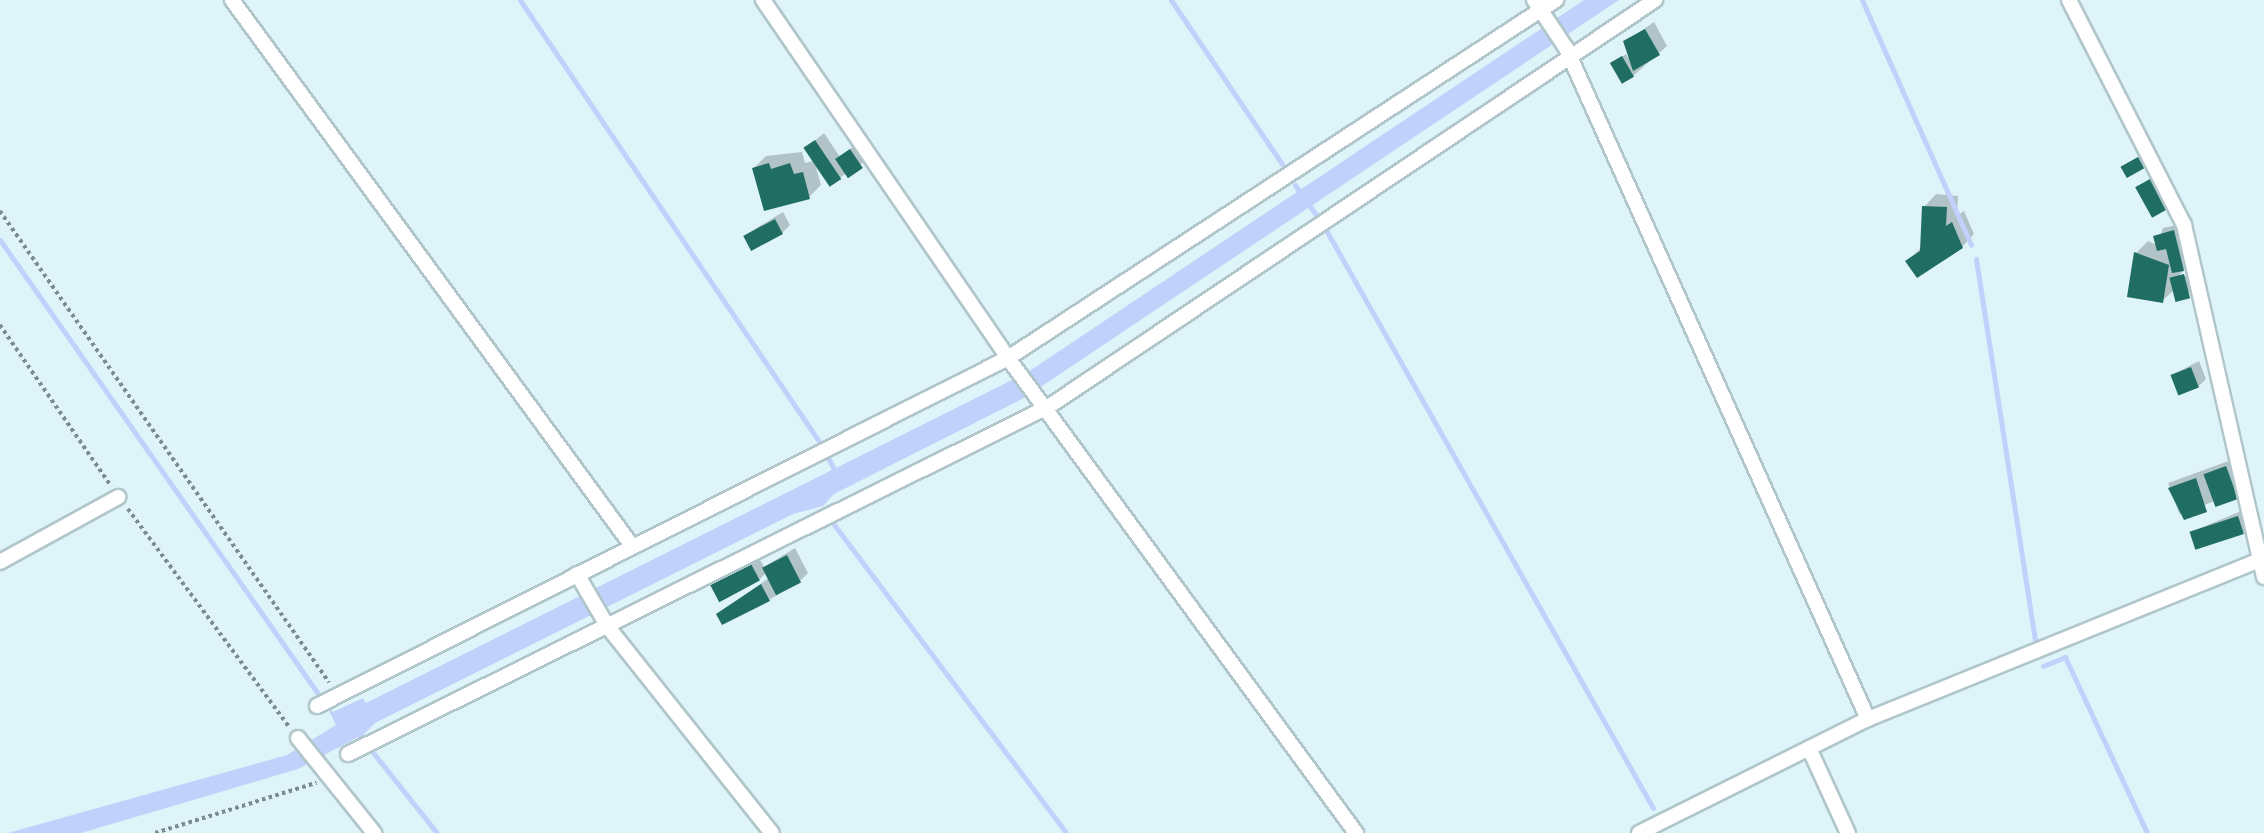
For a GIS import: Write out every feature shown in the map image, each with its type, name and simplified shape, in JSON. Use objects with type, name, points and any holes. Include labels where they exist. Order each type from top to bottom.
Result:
[{"type":"street","points":[[232,0],[632,546]]},
{"type":"street","points":[[763,0],[1008,358],[1045,402],[1356,833]]},
{"type":"street","points":[[329,700],[580,578],[632,546],[1008,358],[1556,0]]},
{"type":"street","points":[[360,747],[605,621],[1045,402],[1568,53],[1655,0]]},
{"type":"street","points":[[2069,0],[2184,225],[2262,558],[2264,577]]},
{"type":"street","points":[[1539,11],[1568,53],[1868,719]]},
{"type":"street","points":[[0,562],[118,497]]},
{"type":"street","points":[[1639,833],[1868,719],[2262,558]]},
{"type":"street","points":[[580,578],[605,621],[772,833]]},
{"type":"street","points":[[298,738],[373,833]]},
{"type":"street","points":[[1809,748],[1849,833]]},
{"type":"path","points":[[0,211],[329,700]]},
{"type":"path","points":[[0,325],[118,497],[298,738]]},
{"type":"path","points":[[155,833],[323,772]]},
{"type":"water","points":[[1584,0],[1619,0],[1024,398],[834,494],[823,506],[793,514],[375,723],[364,734],[373,750],[368,753],[358,737],[298,769],[81,833],[8,833],[287,755],[336,725],[320,692],[333,712],[363,698],[366,703],[1028,372]]},
{"type":"building","points":[[1645,29],[1660,55],[1633,71],[1623,41]]},
{"type":"building","points":[[1622,56],[1634,77],[1622,84],[1610,63]]},
{"type":"building","points":[[815,140],[841,179],[830,187],[803,148]]},
{"type":"building","points":[[850,149],[863,168],[848,178],[835,159]]},
{"type":"building","points":[[2138,157],[2144,168],[2127,178],[2121,167]]},
{"type":"building","points":[[769,163],[771,169],[790,163],[794,174],[803,172],[810,199],[764,211],[752,168]]},
{"type":"building","points":[[2150,179],[2167,210],[2152,218],[2135,187]]},
{"type":"building","points":[[1922,206],[1947,207],[1946,226],[1952,222],[1963,248],[1917,278],[1905,261],[1920,251]]},
{"type":"building","points":[[775,219],[783,234],[751,251],[743,236]]},
{"type":"building","points":[[2174,230],[2184,271],[2172,273],[2166,249],[2157,251],[2153,236]]},
{"type":"building","points":[[2134,252],[2169,265],[2163,303],[2127,297]]},
{"type":"building","points":[[2184,274],[2190,298],[2175,302],[2169,278]]},
{"type":"building","points":[[2191,367],[2199,388],[2178,395],[2170,375]]},
{"type":"building","points":[[2226,466],[2238,499],[2215,507],[2203,474]]},
{"type":"building","points":[[2196,478],[2207,512],[2184,520],[2168,488]]},
{"type":"building","points":[[2238,516],[2244,534],[2195,550],[2189,532]]},
{"type":"building","points":[[787,555],[801,583],[776,595],[762,568]]},
{"type":"building","points":[[750,562],[760,581],[719,602],[709,584]]},
{"type":"building","points":[[761,584],[770,601],[722,625],[716,614]]},
{"type":"waterway","points":[[520,0],[820,443]]},
{"type":"waterway","points":[[1171,0],[1282,164]]},
{"type":"waterway","points":[[1862,0],[1971,245]]},
{"type":"waterway","points":[[1295,185],[1317,216]]},
{"type":"waterway","points":[[1326,230],[1653,808]]},
{"type":"waterway","points":[[0,240],[321,698]]},
{"type":"waterway","points":[[1976,259],[2035,639]]},
{"type":"waterway","points":[[827,456],[837,475]]},
{"type":"waterway","points":[[832,522],[1066,833]]},
{"type":"waterway","points":[[2043,666],[2065,657],[2147,833]]},
{"type":"waterway","points":[[367,745],[437,833]]}]
